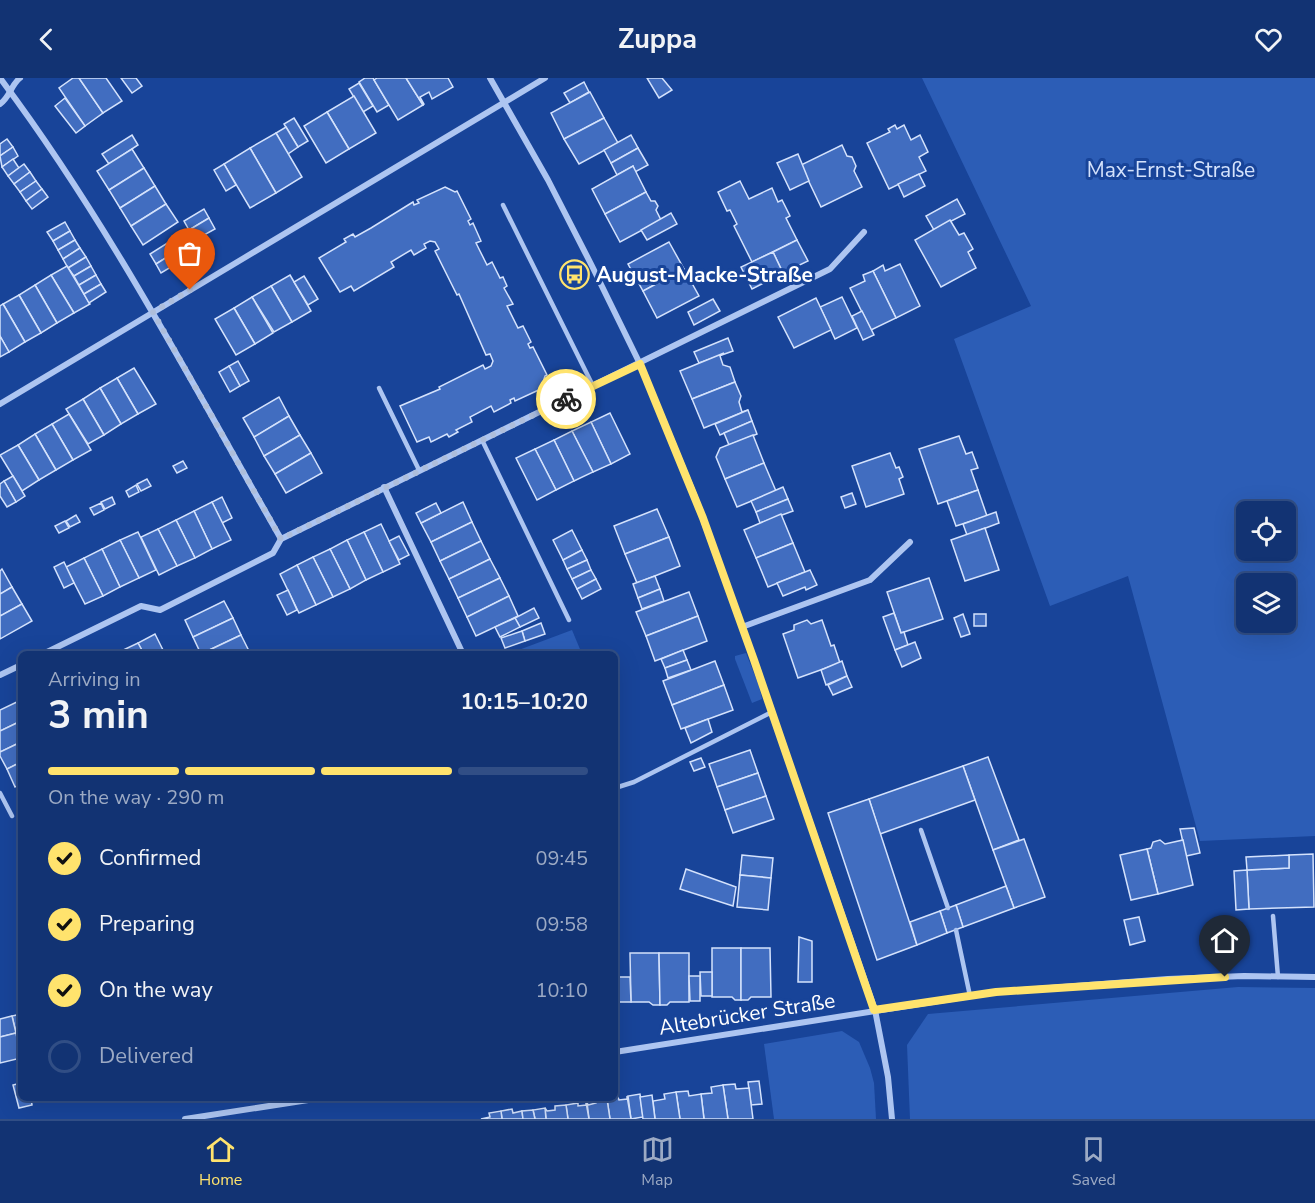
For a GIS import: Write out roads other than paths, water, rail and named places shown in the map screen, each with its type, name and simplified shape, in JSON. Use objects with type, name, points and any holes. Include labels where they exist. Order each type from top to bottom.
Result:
[{"type":"street","points":[[0,78],[80,196],[153,312],[281,539]]},
{"type":"street","points":[[0,104],[6,100],[14,82],[20,78]]},
{"type":"street","points":[[490,78],[574,231],[640,364],[695,497],[753,656],[874,1010],[888,1077],[892,1119]]},
{"type":"street","points":[[0,404],[545,78]]},
{"type":"street","points":[[49,651],[141,606],[160,610],[273,553],[281,539],[830,269],[864,232]]},
{"type":"street","points":[[384,487],[462,651]]},
{"type":"street","points":[[742,627],[870,580],[910,542]]},
{"type":"street","points":[[0,675],[18,666]]},
{"type":"street","name":"Altebrücker Straße","points":[[618,1052],[996,992],[1168,979],[1315,977]]},
{"type":"street","points":[[185,1119],[302,1101]]},
{"type":"lane","points":[[503,205],[593,386]]},
{"type":"lane","points":[[379,388],[419,470]]},
{"type":"lane","points":[[482,440],[569,620]]},
{"type":"lane","points":[[618,787],[634,782],[772,712]]},
{"type":"lane","points":[[0,792],[12,816]]},
{"type":"lane","points":[[921,830],[948,908]]},
{"type":"lane","points":[[1274,916],[1278,977]]},
{"type":"lane","points":[[956,930],[970,996]]},
{"type":"place","name":"August-Macke-Straße","points":[[575,275]]},
{"type":"park label","name":"Max-Ernst-Straße","points":[[1171,170]]}]
